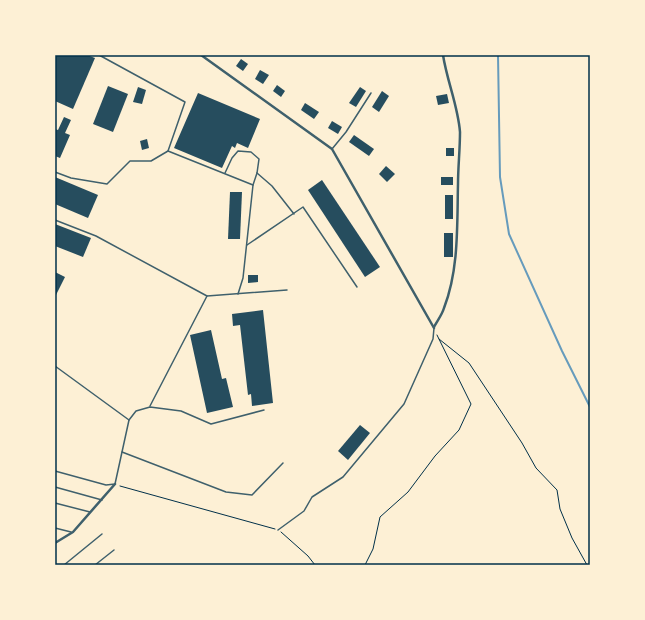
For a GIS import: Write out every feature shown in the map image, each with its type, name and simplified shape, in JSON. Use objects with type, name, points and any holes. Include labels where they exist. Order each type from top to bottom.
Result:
[{"type":"street","points":[[200,55],[332,148],[434,328]]},
{"type":"street","points":[[434,328],[444,309],[451,286],[456,257],[457,231],[460,132],[454,97],[447,77],[443,55]]},
{"type":"street","points":[[55,543],[73,532],[115,484]]},
{"type":"lane","points":[[55,172],[71,178],[107,184],[130,161],[151,161],[168,151],[185,102],[99,55]]},
{"type":"lane","points":[[332,148],[346,132],[371,93]]},
{"type":"lane","points":[[168,151],[253,185]]},
{"type":"lane","points":[[225,174],[232,158],[238,151],[251,152],[259,160],[253,185],[243,278],[238,294]]},
{"type":"lane","points":[[257,173],[272,186],[294,214]]},
{"type":"lane","points":[[246,245],[303,207],[357,287]]},
{"type":"lane","points":[[55,220],[96,236],[207,296],[286,290]]},
{"type":"lane","points":[[150,407],[207,296]]},
{"type":"lane","points":[[278,530],[304,511],[312,497],[343,477],[404,404],[433,339],[434,328]]},
{"type":"lane","points":[[55,366],[129,420]]},
{"type":"lane","points":[[55,471],[106,485],[115,484],[129,420],[136,411],[150,407],[181,411],[211,424],[264,410]]},
{"type":"lane","points":[[122,452],[226,492],[252,495],[283,463]]},
{"type":"lane","points":[[55,487],[102,500]]},
{"type":"lane","points":[[55,503],[91,512]]},
{"type":"lane","points":[[55,528],[73,532]]},
{"type":"lane","points":[[64,565],[102,534]]},
{"type":"lane","points":[[95,565],[114,550]]},
{"type":"path","points":[[365,565],[373,549],[380,517],[408,492],[435,456],[459,430],[471,404],[434,328]]},
{"type":"path","points":[[439,339],[469,363],[522,443],[536,468],[557,490],[560,509],[572,538],[587,565]]},
{"type":"path","points":[[115,484],[278,530],[308,556],[315,565]]},
{"type":"building","points":[[56,55],[87,55],[95,58],[73,109],[55,101]]},
{"type":"building","points":[[241,59],[248,64],[243,71],[236,66]]},
{"type":"building","points":[[260,70],[269,75],[263,84],[255,79]]},
{"type":"building","points":[[277,85],[285,91],[281,97],[273,91]]},
{"type":"building","points":[[108,86],[128,94],[113,132],[93,124]]},
{"type":"building","points":[[138,87],[146,90],[142,104],[133,102]]},
{"type":"building","points":[[360,87],[366,91],[356,107],[349,103]]},
{"type":"building","points":[[382,91],[389,96],[379,112],[372,107]]},
{"type":"building","points":[[198,93],[260,119],[248,148],[237,143],[235,148],[232,146],[222,168],[174,148]]},
{"type":"building","points":[[447,94],[449,103],[438,105],[436,96]]},
{"type":"building","points":[[305,103],[319,112],[314,119],[301,110]]},
{"type":"building","points":[[64,117],[71,120],[65,133],[70,135],[60,158],[55,156],[55,129],[58,130]]},
{"type":"building","points":[[332,121],[342,127],[338,134],[328,128]]},
{"type":"building","points":[[354,135],[374,149],[369,156],[349,142]]},
{"type":"building","points":[[147,139],[149,148],[142,150],[140,141]]},
{"type":"building","points":[[446,148],[454,148],[454,156],[446,156]]},
{"type":"building","points":[[386,166],[395,174],[387,182],[379,174]]},
{"type":"building","points":[[55,177],[98,195],[88,218],[55,204]]},
{"type":"building","points":[[441,177],[453,177],[453,185],[441,185]]},
{"type":"building","points":[[322,180],[380,267],[365,277],[308,190]]},
{"type":"building","points":[[230,192],[242,192],[240,239],[228,239]]},
{"type":"building","points":[[445,195],[453,195],[453,219],[445,219]]},
{"type":"building","points":[[55,224],[91,238],[83,257],[55,246]]},
{"type":"building","points":[[444,233],[453,233],[453,257],[444,257]]},
{"type":"building","points":[[55,272],[65,277],[55,297]]},
{"type":"building","points":[[248,275],[258,275],[258,282],[248,283]]},
{"type":"building","points":[[263,310],[273,403],[252,406],[251,394],[248,395],[240,325],[233,326],[232,314]]},
{"type":"building","points":[[211,330],[222,379],[226,378],[233,407],[207,413],[190,335]]},
{"type":"building","points":[[360,425],[370,433],[348,460],[338,451]]},
{"type":"waterway","points":[[498,55],[500,177],[509,234],[562,351],[590,407]]}]
